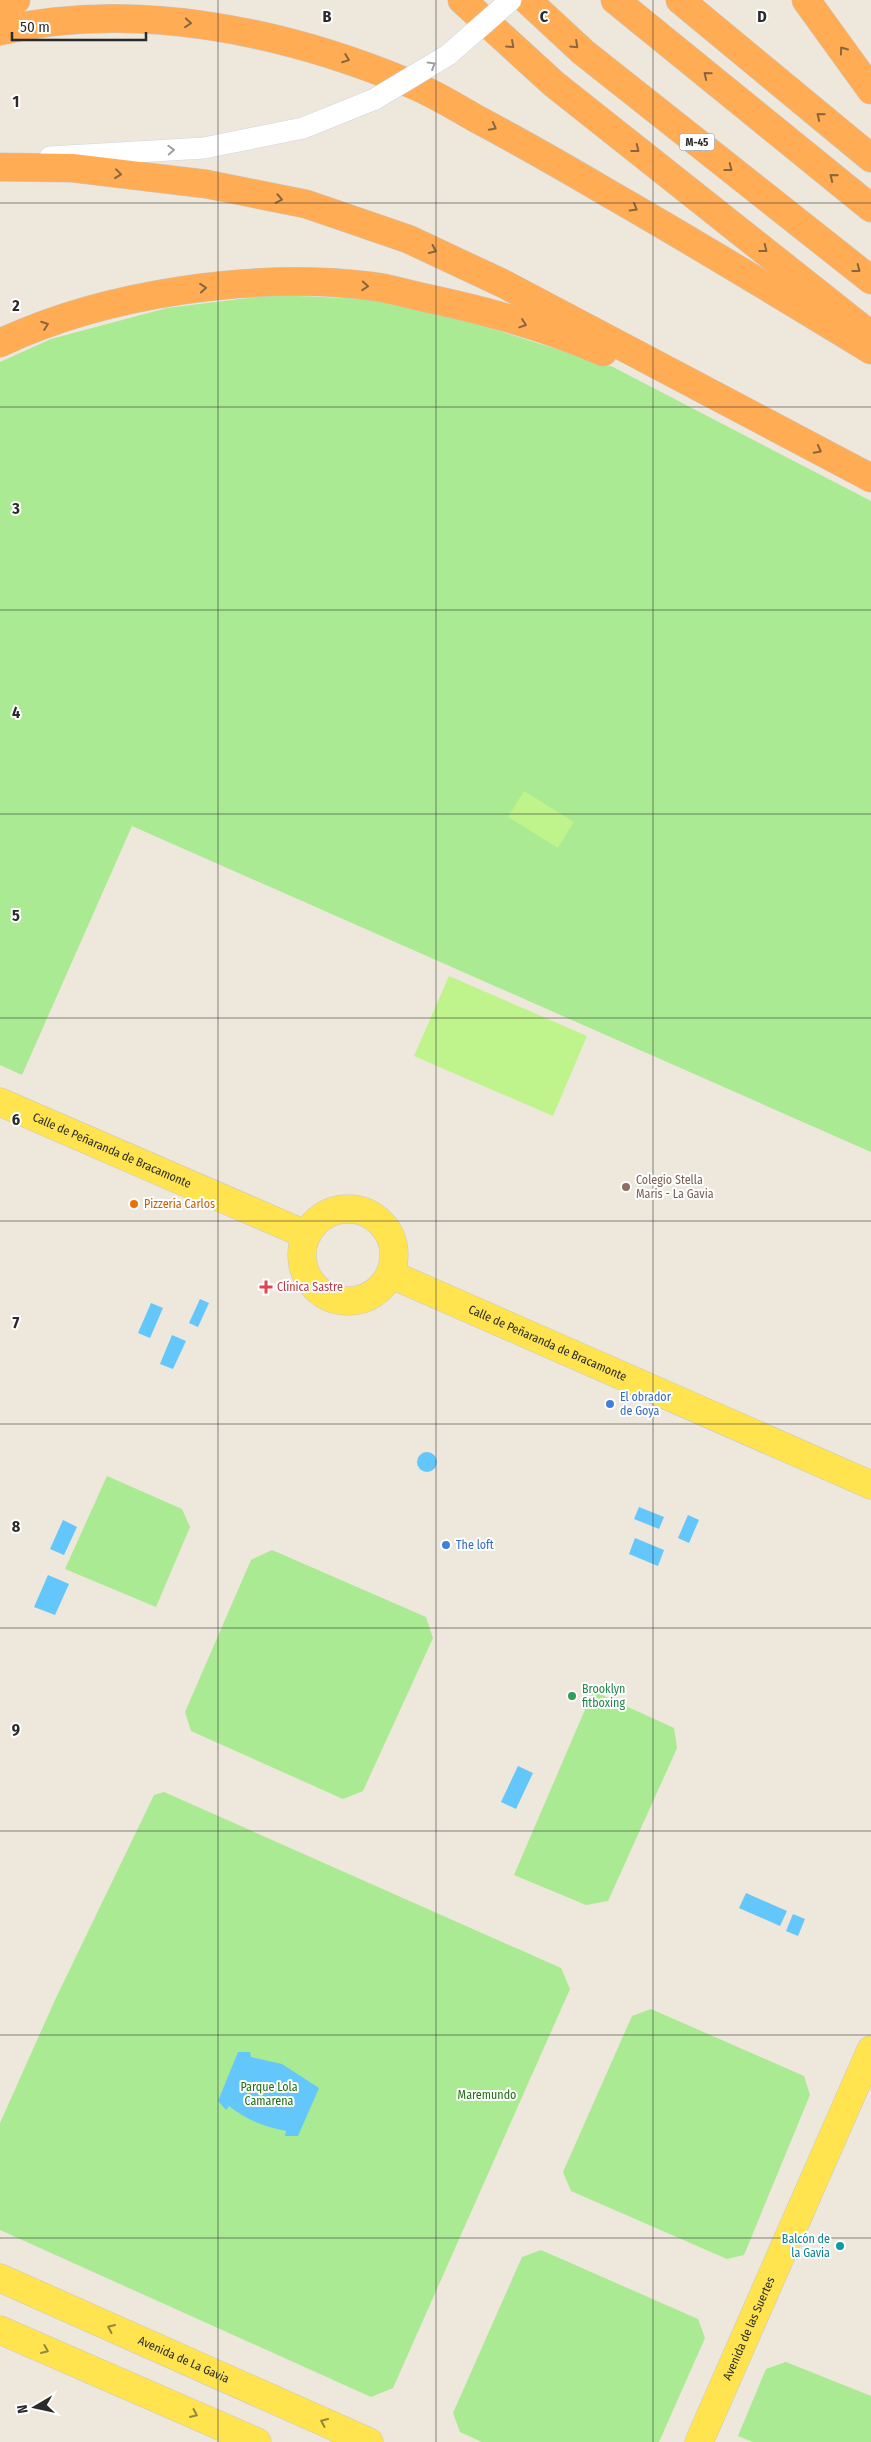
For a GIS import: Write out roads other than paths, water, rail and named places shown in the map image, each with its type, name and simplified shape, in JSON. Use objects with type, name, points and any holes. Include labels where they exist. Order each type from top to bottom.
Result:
[{"type":"highway","points":[[0,6],[16,0]]},
{"type":"highway","points":[[462,0],[554,84],[871,335]]},
{"type":"highway","name":"M-45","points":[[526,0],[583,52],[871,280]]},
{"type":"highway","points":[[615,0],[871,208]]},
{"type":"highway","points":[[680,0],[871,158]]},
{"type":"highway","points":[[806,0],[871,90]]},
{"type":"highway","points":[[0,31],[25,25],[106,18],[191,23],[258,33],[336,55],[414,85],[546,156],[710,252],[871,350]]},
{"type":"highway","points":[[0,167],[72,168],[206,184],[306,204],[408,239],[502,283],[871,478]]},
{"type":"highway","points":[[0,343],[88,310],[176,291],[274,282],[370,286],[479,310],[596,349],[775,427]]},
{"type":"main road","name":"Calle de Peñaranda de Bracamonte","points":[[0,1102],[307,1235]]},
{"type":"main road","points":[[344,1209],[360,1211],[374,1217],[385,1228],[392,1243],[394,1258],[390,1274],[382,1286],[370,1296],[356,1301],[341,1301],[328,1297],[315,1287],[307,1276],[303,1256],[307,1235],[316,1222],[329,1213],[344,1209]]},
{"type":"main road","name":"Calle de Peñaranda de Bracamonte","points":[[390,1274],[871,1485]]},
{"type":"main road","name":"Avenida de las Suertes","points":[[698,2442],[871,2050]]},
{"type":"main road","name":"Avenida de La Gavia","points":[[0,2278],[368,2442]]},
{"type":"main road","points":[[0,2330],[256,2442]]},
{"type":"street","points":[[0,162],[204,148],[303,128],[375,100],[448,55],[511,0]]},
{"type":"water","points":[[200,1299],[209,1303],[198,1327],[189,1323]]},
{"type":"water","points":[[151,1303],[163,1308],[150,1338],[138,1333]]},
{"type":"water","points":[[172,1335],[186,1341],[173,1369],[160,1364]]},
{"type":"water","points":[[427,1452],[434,1455],[437,1462],[434,1469],[427,1472],[420,1469],[417,1462],[420,1455]]},
{"type":"water","points":[[639,1507],[664,1517],[659,1529],[634,1519]]},
{"type":"water","points":[[688,1515],[699,1520],[689,1543],[678,1538]]},
{"type":"water","points":[[63,1520],[77,1527],[64,1555],[50,1549]]},
{"type":"water","points":[[635,1538],[664,1550],[658,1566],[629,1554]]},
{"type":"water","points":[[48,1575],[69,1584],[55,1615],[34,1607]]},
{"type":"water","points":[[518,1766],[533,1773],[516,1809],[501,1802]]},
{"type":"water","points":[[746,1893],[787,1911],[780,1926],[739,1908]]},
{"type":"water","points":[[793,1914],[805,1919],[798,1936],[786,1931]]},
{"type":"water","points":[[238,2052],[250,2052],[251,2057],[282,2064],[319,2088],[298,2136],[285,2136],[286,2131],[256,2122],[229,2106],[226,2110],[218,2101]]},
{"type":"place","name":"Colegio Stella Maris - La Gavia","points":[[626,1187]]},
{"type":"place","name":"Pizzería Carlos","points":[[134,1204]]},
{"type":"place","name":"Clínica Sastre","points":[[266,1287]]},
{"type":"place","name":"El obrador de Goya","points":[[610,1404]]},
{"type":"place","name":"The loft","points":[[446,1545]]},
{"type":"place","name":"Brooklyn fitboxing","points":[[572,1696]]},
{"type":"place","name":"Balcón de la Gavia","points":[[840,2246]]},
{"type":"park label","name":"Parque Lola Camarena","points":[[269,2094]]},
{"type":"park label","name":"Maremundo","points":[[487,2095]]}]
